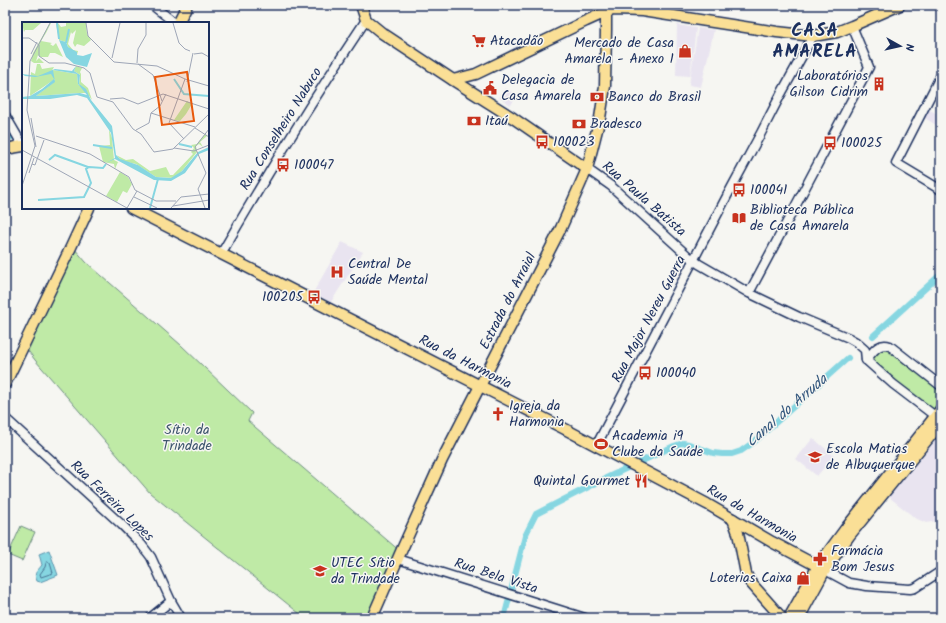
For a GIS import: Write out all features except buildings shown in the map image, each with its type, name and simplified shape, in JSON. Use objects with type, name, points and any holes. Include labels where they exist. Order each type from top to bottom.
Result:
[{"type":"main road","points":[[177,22],[187,5]]},
{"type":"main road","points":[[361,5],[366,20]]},
{"type":"main road","points":[[453,80],[476,74],[586,21],[605,8],[619,10],[641,8],[777,32],[813,36],[838,32],[900,5]]},
{"type":"main road","name":"Estrada do Arraial","points":[[372,618],[442,460],[561,228],[587,169],[600,118],[605,86],[605,8]]},
{"type":"main road","name":"Rua Paula Batista","points":[[366,20],[405,49],[513,118],[587,169]]},
{"type":"main road","points":[[472,92],[471,84],[476,74]]},
{"type":"main road","points":[[5,149],[22,146]]},
{"type":"main road","points":[[5,384],[89,209]]},
{"type":"main road","name":"Rua da Harmonia","points":[[133,209],[480,385],[707,504],[772,542],[822,568]]},
{"type":"main road","points":[[789,618],[822,568],[849,536],[939,416]]},
{"type":"main road","points":[[733,519],[738,533],[746,574],[750,582],[782,618]]},
{"type":"main road","points":[[799,618],[822,568]]},
{"type":"street","points":[[152,5],[175,22]]},
{"type":"street","name":"Rua Conselheiro Nabuco","points":[[221,254],[251,201],[329,75],[366,20]]},
{"type":"street","points":[[749,293],[869,67],[852,26]]},
{"type":"street","name":"Rua Major Nereu Guerra","points":[[596,446],[813,36]]},
{"type":"street","points":[[941,75],[896,163],[941,190]]},
{"type":"street","points":[[5,115],[22,144]]},
{"type":"street","name":"Rua Paula Batista","points":[[587,169],[611,186],[694,261],[749,293],[856,342],[865,350],[866,360]]},
{"type":"street","points":[[939,416],[893,384],[866,360],[877,347],[887,345],[890,346],[941,386]]},
{"type":"street","name":"Rua Ferreira Lopes","points":[[5,418],[141,544],[151,557],[171,601],[181,618]]},
{"type":"street","name":"Rua Bela Vista","points":[[398,559],[585,618]]},
{"type":"street","points":[[822,568],[849,582],[867,586],[910,589],[915,588],[941,571]]},
{"type":"street","points":[[150,618],[171,601]]},
{"type":"shaded area","name":"Mercado de Casa Amarela - Anexo 1","points":[[677,25],[696,28],[690,76],[676,75]]},
{"type":"shaded area","points":[[698,28],[714,30],[701,87],[689,85]]},
{"type":"shaded area","points":[[505,88],[517,95],[511,105],[499,98]]},
{"type":"shaded area","points":[[927,110],[941,116],[941,128],[923,117]]},
{"type":"shaded area","name":"Central De Saúde Mental","points":[[342,242],[363,252],[331,302],[313,293]]},
{"type":"shaded area","points":[[941,434],[941,519],[926,523],[915,518],[889,497]]},
{"type":"shaded area","name":"Escola Matias de Albuquerque","points":[[813,438],[834,456],[817,476],[796,459]]},
{"type":"green space","name":"Sítio da Trindade","points":[[74,248],[86,262],[181,345],[252,413],[248,421],[401,552],[372,618],[305,618],[150,493],[35,360],[26,348]]},
{"type":"green space","points":[[881,349],[887,349],[941,390],[941,405],[935,411],[871,361]]},
{"type":"green space","points":[[21,526],[35,532],[22,561],[8,555]]},
{"type":"water","points":[[49,550],[58,575],[40,582],[37,581],[36,574],[42,565],[39,554]]},
{"type":"waterway","points":[[5,136],[12,137]]},
{"type":"waterway","points":[[873,336],[941,274]]},
{"type":"waterway","name":"Canal do Arruda","points":[[504,618],[525,536],[536,514],[604,479],[683,443],[713,453],[732,454],[741,451],[754,442],[848,358]]},
{"type":"place","name":"Atacadão","points":[[479,41]]},
{"type":"place","name":"Mercado de Casa Amarela - Anexo 1","points":[[685,51]]},
{"type":"place","name":"Laboratórios Gilson Cidrim","points":[[879,84]]},
{"type":"place","name":"Delegacia de Casa Amarela","points":[[490,88]]},
{"type":"place","name":"Banco do Brasil","points":[[597,97]]},
{"type":"place","name":"Itaú","points":[[474,121]]},
{"type":"place","name":"Bradesco","points":[[579,124]]},
{"type":"place","name":"100023","points":[[542,142]]},
{"type":"place","name":"100025","points":[[830,143]]},
{"type":"place","name":"100047","points":[[283,165]]},
{"type":"place","name":"100041","points":[[739,190]]},
{"type":"place","name":"Biblioteca Pública de Casa Amarela","points":[[739,218]]},
{"type":"place","name":"Central De Saúde Mental","points":[[337,272]]},
{"type":"place","name":"100205","points":[[314,297]]},
{"type":"place","name":"100040","points":[[645,373]]},
{"type":"place","name":"Igreja da Harmonia","points":[[498,414]]},
{"type":"place","name":"Academia i9 Clube da Saúde","points":[[601,444]]},
{"type":"place","name":"Escola Matias de Albuquerque","points":[[815,457]]},
{"type":"place","name":"Quintal Gourmet","points":[[641,481]]},
{"type":"place","name":"Farmácia Bom Jesus","points":[[820,559]]},
{"type":"place","name":"UTEC Sítio da Trindade","points":[[320,571]]},
{"type":"place","name":"Loterias Caixa","points":[[803,578]]},
{"type":"district","name":"CASA AMARELA","points":[[815,41]]}]
